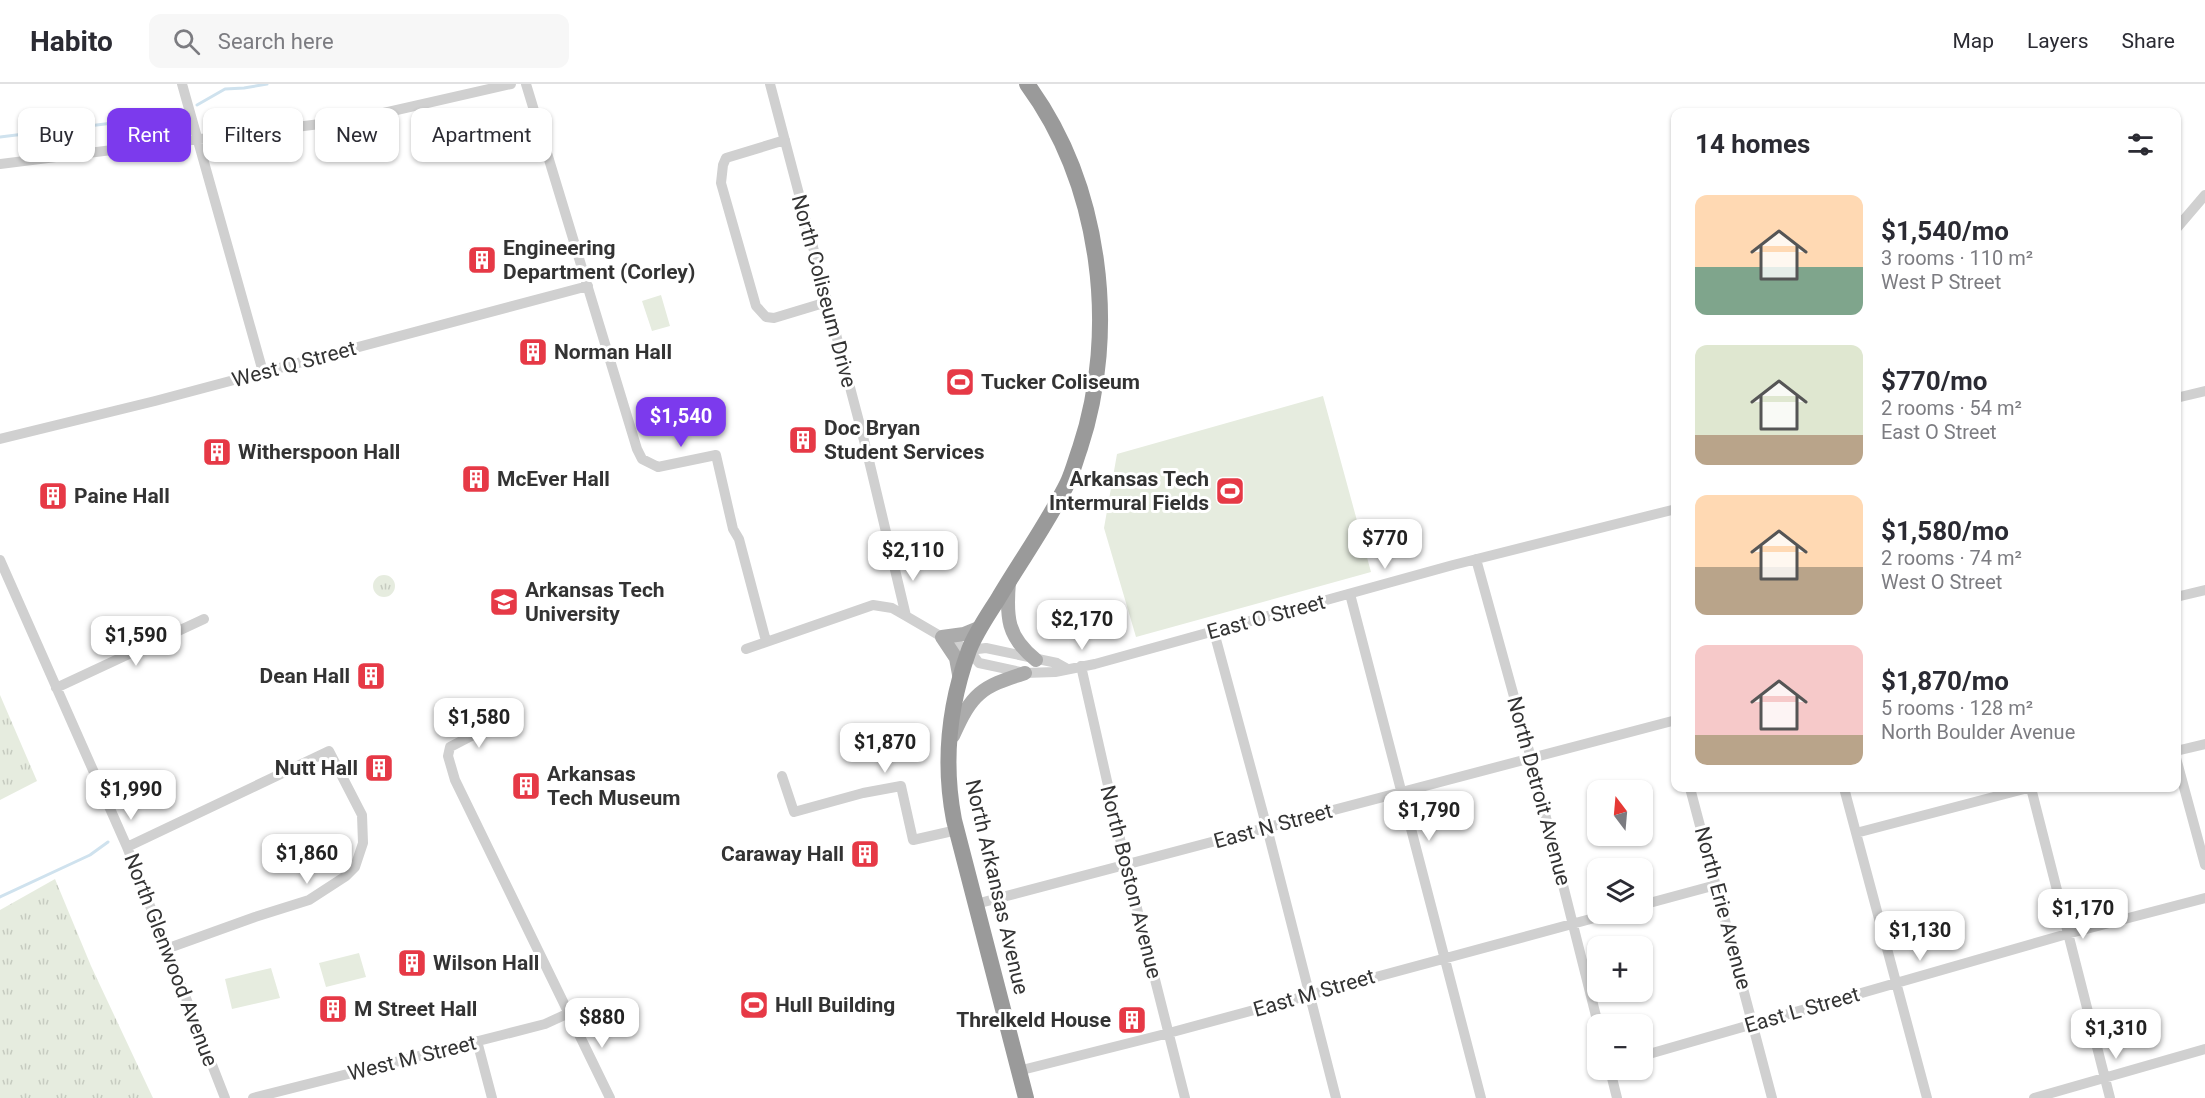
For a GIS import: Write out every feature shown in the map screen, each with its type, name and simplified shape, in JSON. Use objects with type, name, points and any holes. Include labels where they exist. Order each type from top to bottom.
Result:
[{"type":"highway","name":"North Arkansas Avenue","points":[[1026,1098],[957,830],[949,793],[948,746],[952,712],[969,650],[1010,578],[1052,514],[1070,479],[1087,427],[1097,373],[1101,318],[1098,264],[1085,207],[1066,153],[1040,102],[1027,84]]},
{"type":"main road","points":[[1010,578],[1006,609],[1009,624],[1018,643],[1036,660]]},
{"type":"main road","points":[[960,680],[956,658],[942,637],[964,634],[981,627]]},
{"type":"main road","points":[[948,746],[970,702],[982,690],[995,682],[1025,673]]},
{"type":"street","points":[[182,84],[263,372]]},
{"type":"street","points":[[0,164],[366,117],[512,84]]},
{"type":"street","points":[[526,84],[642,459],[658,467],[716,455],[733,529],[739,539],[766,641]]},
{"type":"street","name":"North Coliseum Drive","points":[[770,84],[878,498],[906,616]]},
{"type":"street","points":[[784,140],[726,158],[721,183],[756,306],[766,316],[774,318],[827,302]]},
{"type":"street","points":[[2181,223],[2205,195]]},
{"type":"street","name":"West Q Street","points":[[0,439],[588,286]]},
{"type":"street","points":[[2181,397],[2205,391]]},
{"type":"street","name":"East O Street","points":[[969,650],[979,663],[1025,673],[1055,672],[1115,659],[1476,559],[1671,510]]},
{"type":"street","name":"North Detroit Avenue","points":[[1476,559],[1531,758],[1596,1014]]},
{"type":"street","name":"North Glenwood Avenue","points":[[0,560],[127,847],[225,1098]]},
{"type":"street","points":[[2181,596],[2205,590]]},
{"type":"street","points":[[1350,594],[1481,1098]]},
{"type":"street","points":[[746,649],[873,605],[892,608],[969,650]]},
{"type":"street","points":[[56,688],[204,620]]},
{"type":"street","points":[[1214,632],[1336,1098]]},
{"type":"street","name":"East O Street","points":[[969,650],[986,648],[1057,663],[1066,668]]},
{"type":"street","name":"North Boston Avenue","points":[[1081,666],[1126,865],[1185,1098]]},
{"type":"street","name":"East N Street","points":[[976,904],[1531,758],[1671,726]]},
{"type":"street","points":[[496,729],[473,735],[450,747],[448,756],[455,780],[610,1098]]},
{"type":"street","points":[[2181,750],[2205,744]]},
{"type":"street","points":[[127,847],[329,751],[362,815],[363,843],[355,867],[309,900],[255,916],[166,949]]},
{"type":"street","points":[[782,776],[794,812],[902,786],[913,840],[957,830]]},
{"type":"street","points":[[2181,777],[2205,866]]},
{"type":"street","name":"North Erie Avenue","points":[[1691,792],[1772,1098]]},
{"type":"street","points":[[1845,792],[1927,1098]]},
{"type":"street","points":[[1856,833],[2014,792]]},
{"type":"street","points":[[2030,792],[2110,1098]]},
{"type":"street","points":[[1653,902],[1716,885]]},
{"type":"street","name":"East L Street","points":[[1653,1053],[2067,934],[2205,898]]},
{"type":"street","name":"East M Street","points":[[1018,1071],[1168,1033],[1587,920]]},
{"type":"street","name":"West M Street","points":[[253,1098],[545,1023],[569,1013]]},
{"type":"street","points":[[477,1041],[492,1098]]},
{"type":"street","points":[[2034,1098],[2205,1049]]},
{"type":"street","points":[[1612,1080],[1616,1098]]},
{"type":"green space","points":[[661,295],[670,326],[652,331],[642,301]]},
{"type":"green space","name":"Arkansas Tech Intermural Fields","points":[[1323,396],[1371,572],[1136,637],[1104,528],[1117,454]]},
{"type":"green space","points":[[384,575],[392,578],[395,586],[392,594],[384,597],[376,594],[373,586],[376,578]]},
{"type":"green space","points":[[0,695],[37,781],[0,800]]},
{"type":"green space","points":[[55,879],[91,966],[153,1098],[0,1098],[0,910]]},
{"type":"green space","points":[[359,953],[366,977],[326,987],[319,963]]},
{"type":"green space","points":[[271,968],[280,998],[232,1009],[225,979]]},
{"type":"waterway","points":[[197,105],[225,89],[267,84]]},
{"type":"waterway","points":[[0,137],[107,124]]},
{"type":"waterway","points":[[0,897],[90,855],[108,842]]},
{"type":"place","name":"Engineering Department (Corley)","points":[[482,260]]},
{"type":"place","name":"Norman Hall","points":[[533,352]]},
{"type":"place","name":"Tucker Coliseum","points":[[960,382]]},
{"type":"place","name":"Doc Bryan Student Services","points":[[803,440]]},
{"type":"place","name":"Witherspoon Hall","points":[[217,452]]},
{"type":"place","name":"McEver Hall","points":[[476,479]]},
{"type":"place","name":"Arkansas Tech Intermural Fields","points":[[1230,491]]},
{"type":"place","name":"Paine Hall","points":[[53,496]]},
{"type":"place","name":"Arkansas Tech University","points":[[504,602]]},
{"type":"place","name":"Dean Hall","points":[[371,676]]},
{"type":"place","name":"Nutt Hall","points":[[379,768]]},
{"type":"place","name":"Arkansas Tech Museum","points":[[526,786]]},
{"type":"place","name":"Caraway Hall","points":[[865,854]]},
{"type":"place","name":"Wilson Hall","points":[[412,963]]},
{"type":"place","name":"Hull Building","points":[[754,1005]]},
{"type":"place","name":"M Street Hall","points":[[333,1009]]},
{"type":"place","name":"Threlkeld House","points":[[1132,1020]]}]
